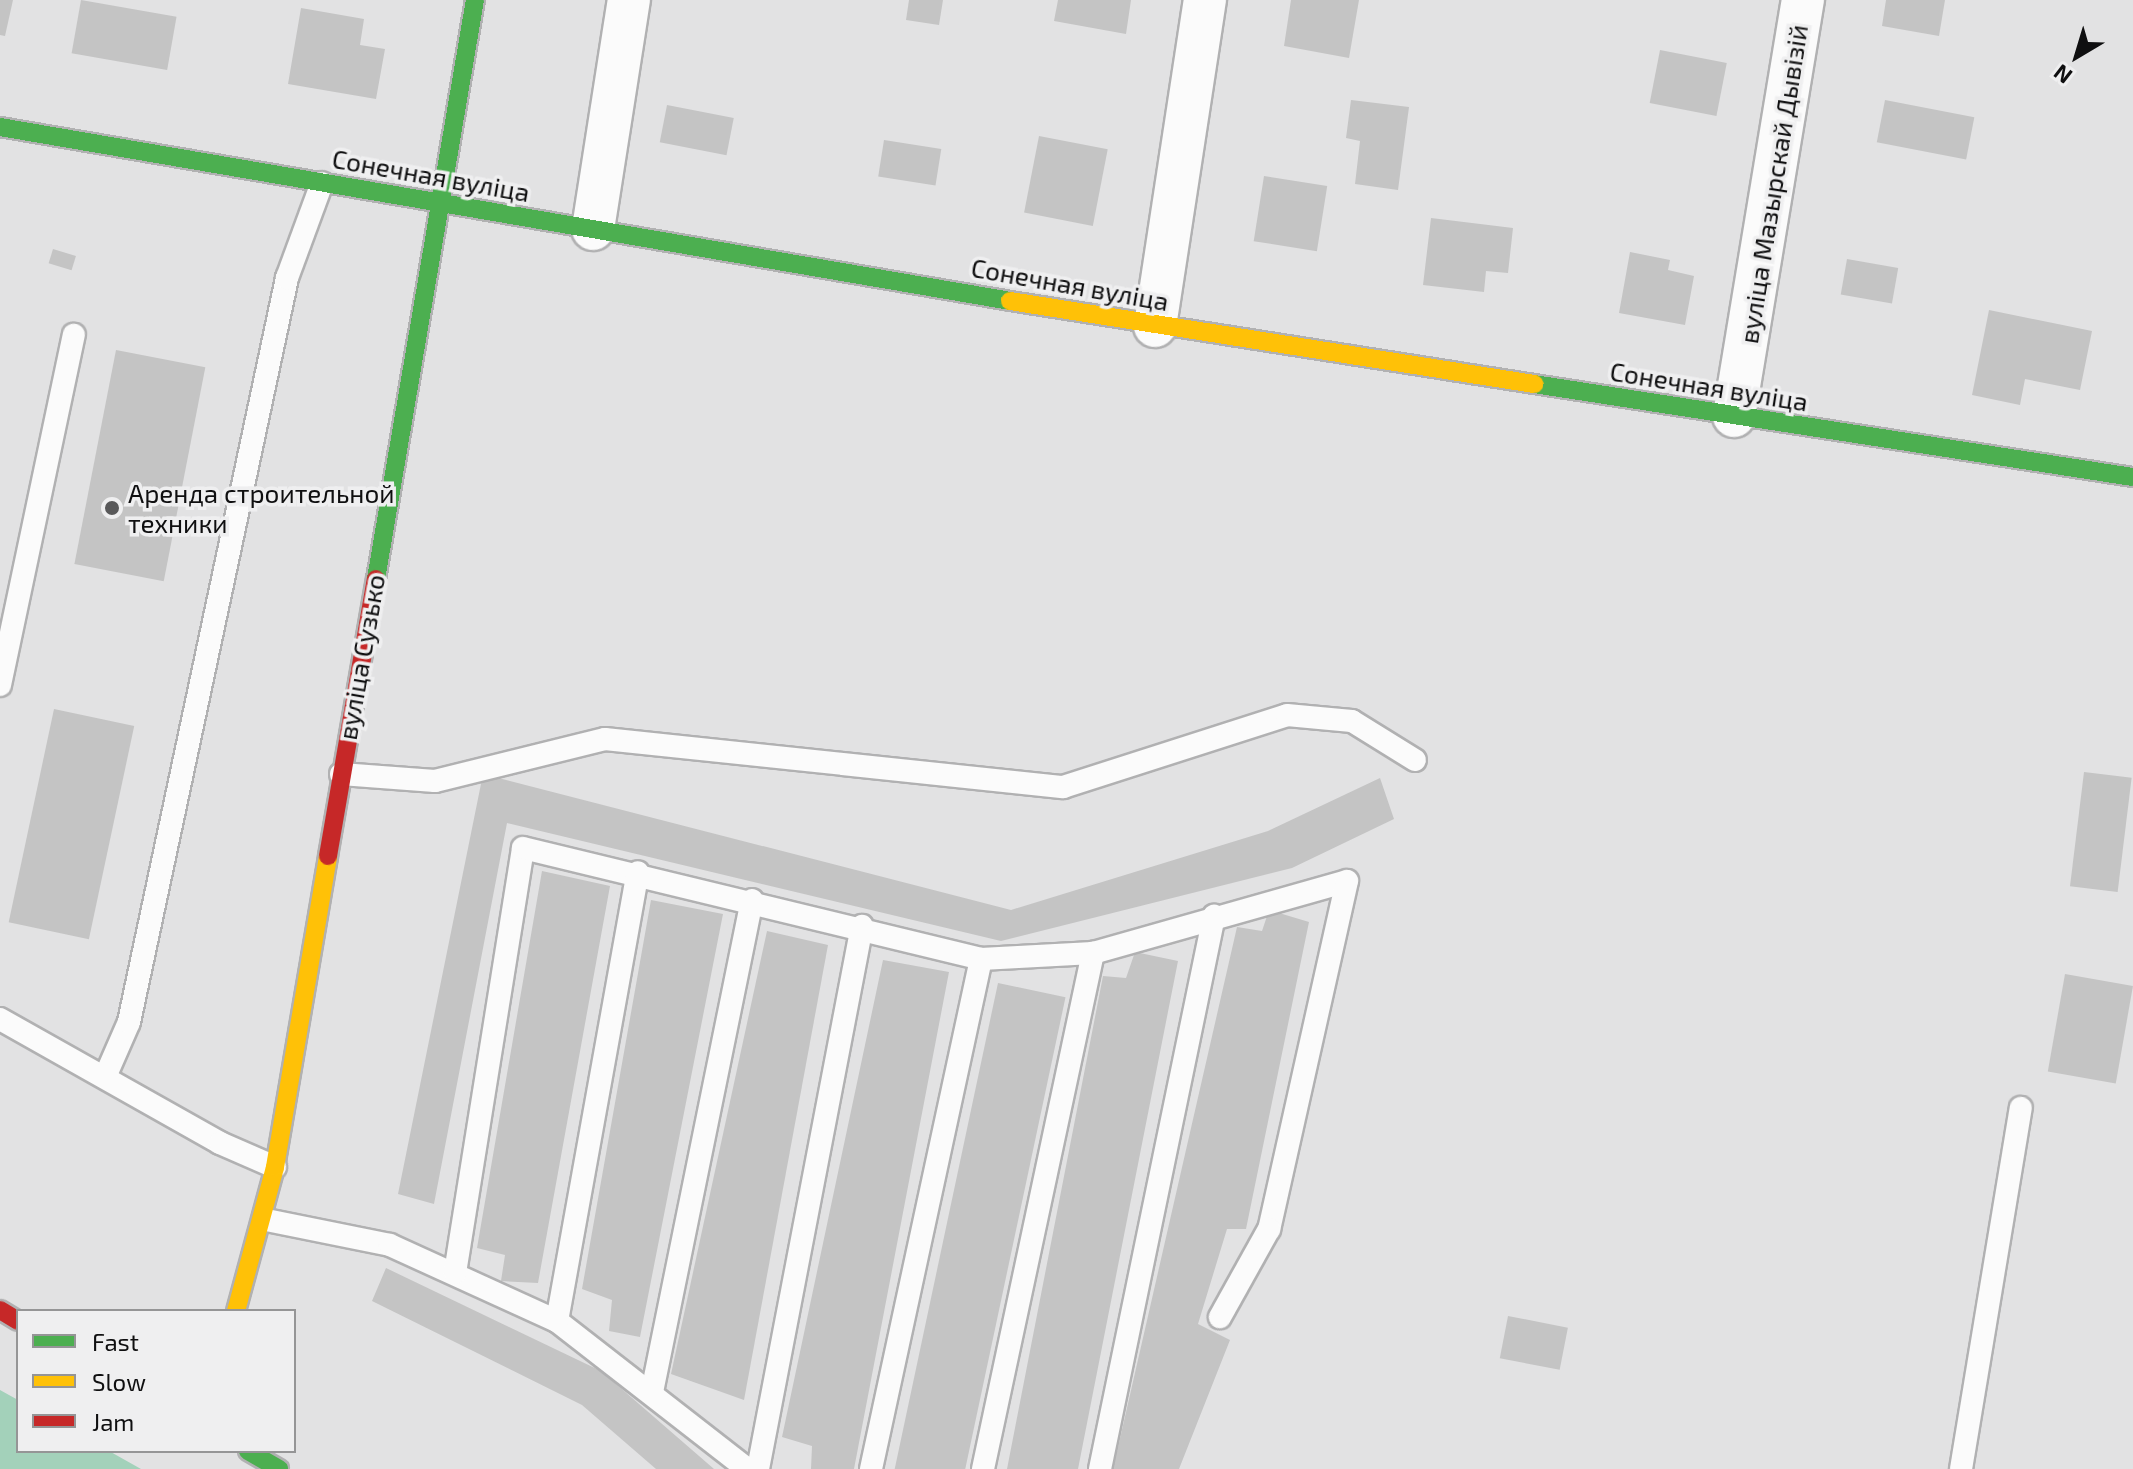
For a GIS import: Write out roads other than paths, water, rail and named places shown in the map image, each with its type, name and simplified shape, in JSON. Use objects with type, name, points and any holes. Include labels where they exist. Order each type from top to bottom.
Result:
[{"type":"street","name":"вуліца Сузько","points":[[237,1309],[266,1220],[475,0]]},
{"type":"street","points":[[593,229],[629,0]]},
{"type":"street","points":[[1155,326],[1205,0]]},
{"type":"street","name":"вуліца Мазырскай Дывізій","points":[[1734,416],[1803,0]]},
{"type":"street","name":"Сонечная вуліца","points":[[0,127],[1155,326],[2133,477]]},
{"type":"street","points":[[251,1453],[279,1469]]},
{"type":"lane","points":[[105,1077],[129,1022],[287,278],[322,183]]},
{"type":"lane","points":[[0,685],[74,335]]},
{"type":"lane","points":[[341,774],[435,781],[605,739],[1063,787],[1287,715],[1352,721],[1415,760]]},
{"type":"lane","points":[[455,1273],[523,848],[862,926],[981,959],[1093,953],[1214,916],[1347,881],[1269,1229],[1220,1317]]},
{"type":"lane","points":[[557,1321],[638,872]]},
{"type":"lane","points":[[652,1392],[752,900]]},
{"type":"lane","points":[[1100,1469],[1214,916]]},
{"type":"lane","points":[[758,1469],[862,926]]},
{"type":"lane","points":[[983,1469],[1093,953]]},
{"type":"lane","points":[[871,1469],[981,959]]},
{"type":"lane","points":[[0,1019],[275,1167]]},
{"type":"lane","points":[[1961,1469],[2021,1108]]},
{"type":"lane","points":[[266,1220],[390,1245],[557,1321],[747,1469]]},
{"type":"place","name":"Аренда строительной техники","points":[[112,508]]}]
